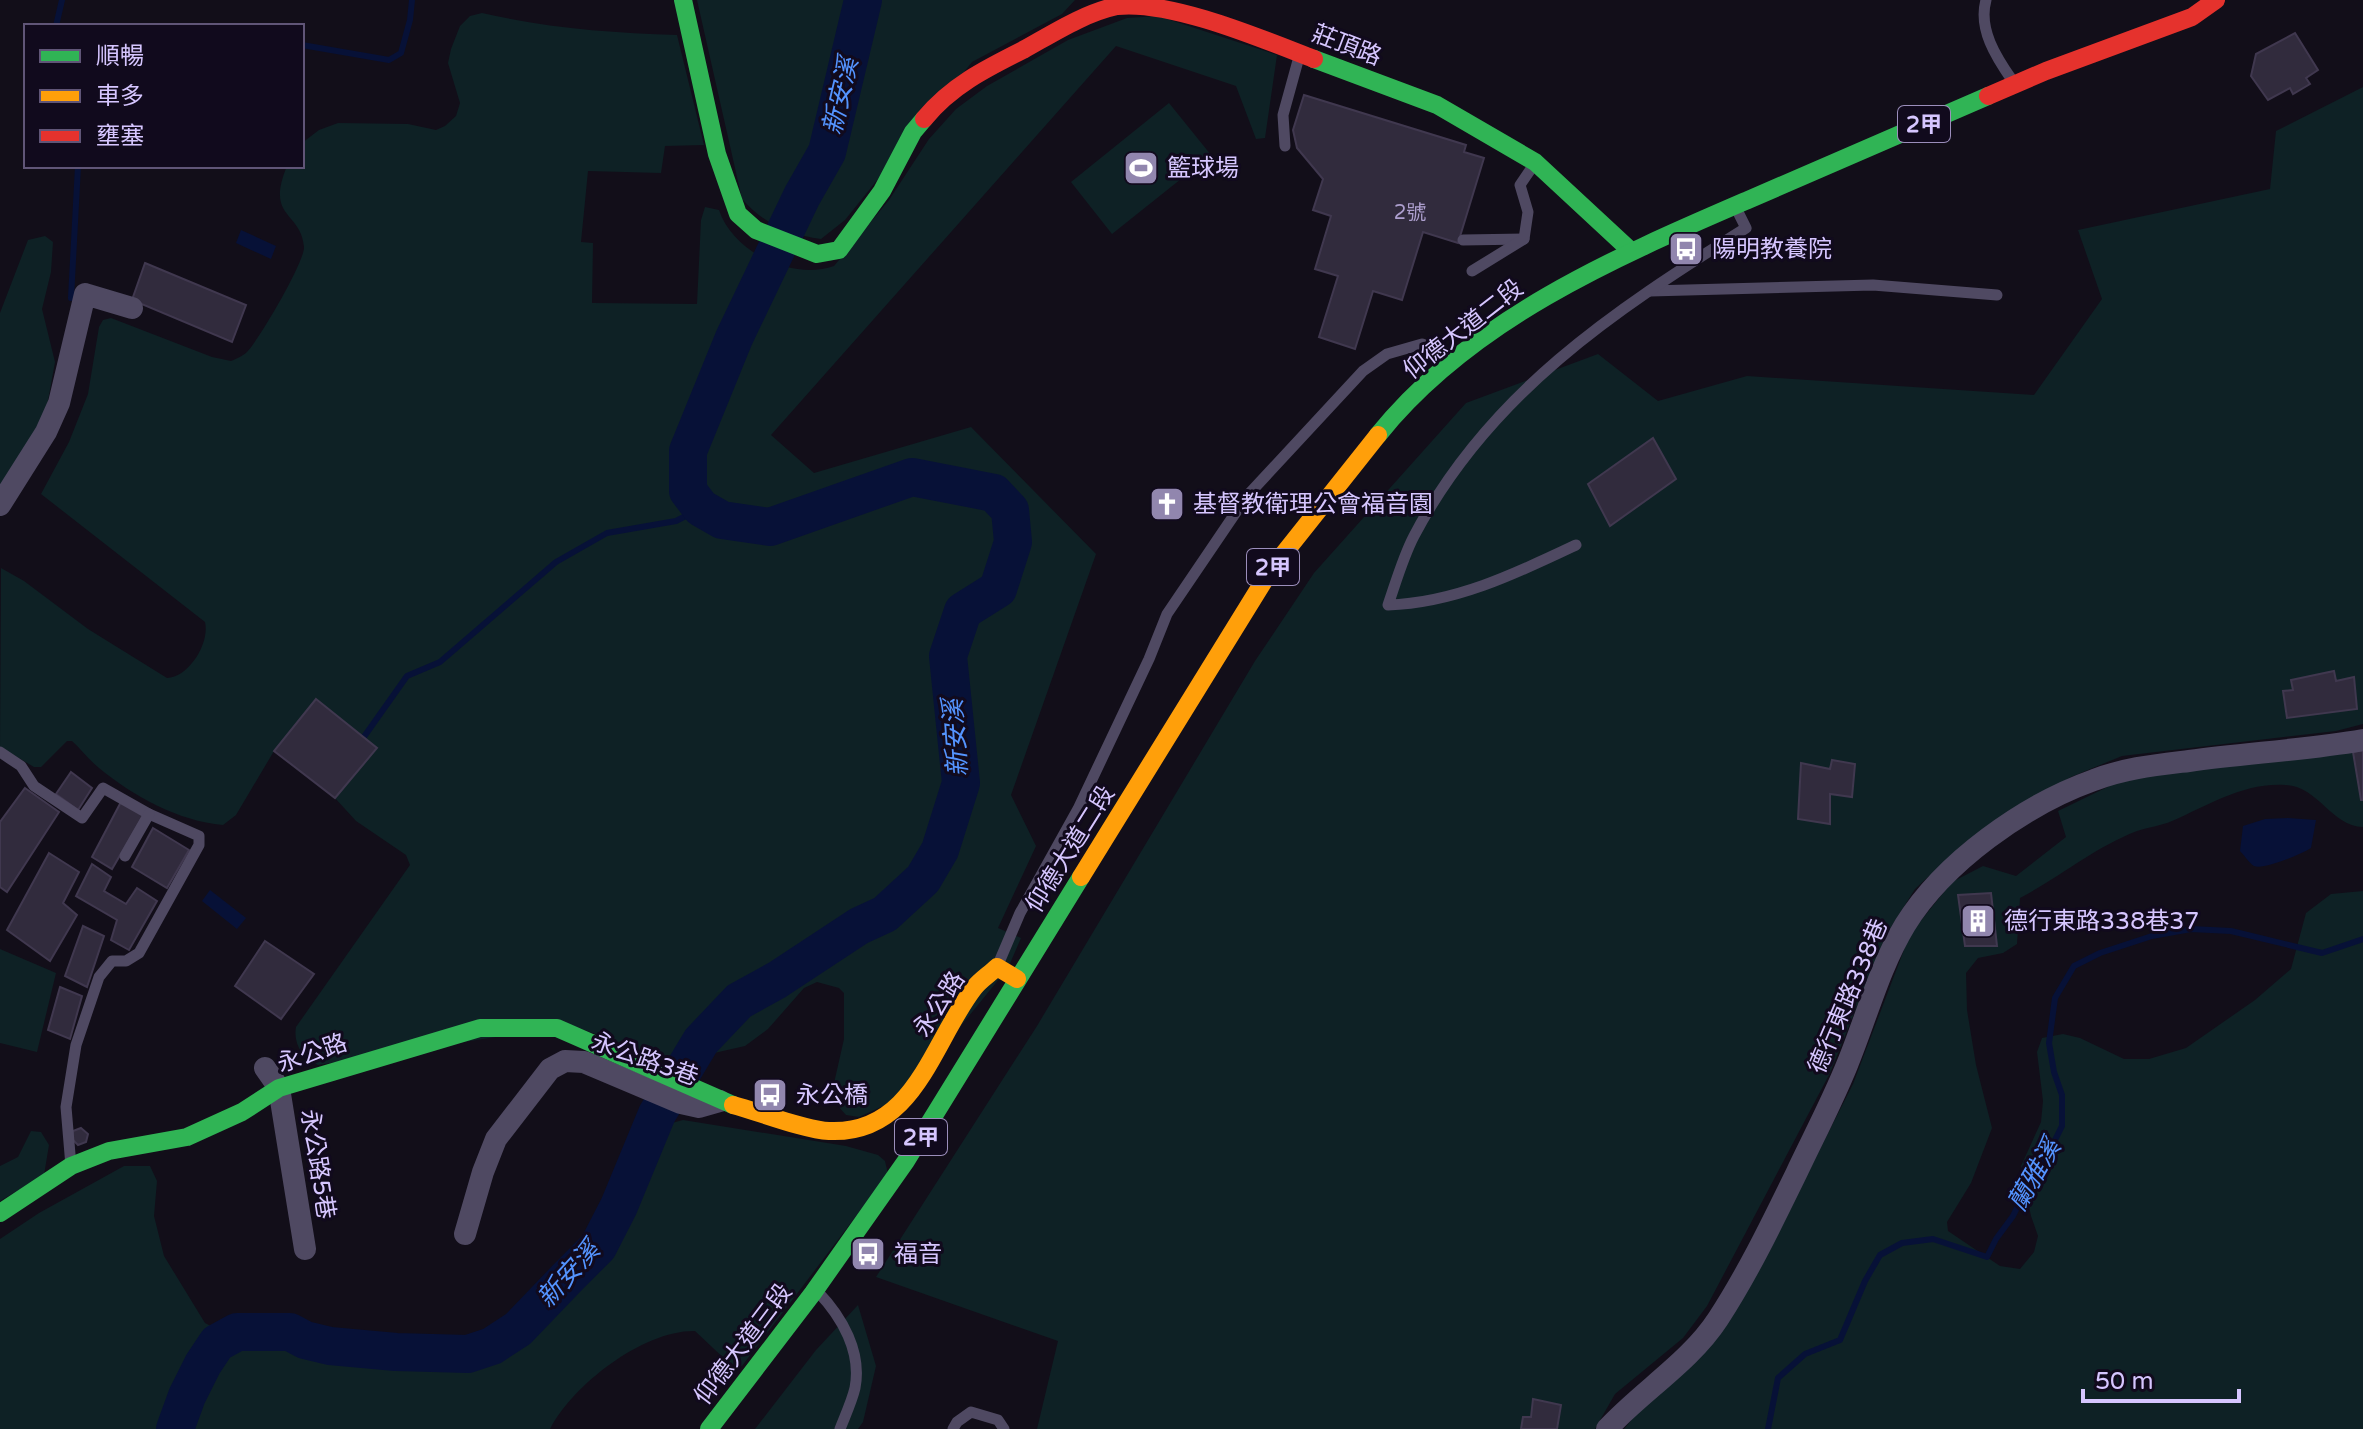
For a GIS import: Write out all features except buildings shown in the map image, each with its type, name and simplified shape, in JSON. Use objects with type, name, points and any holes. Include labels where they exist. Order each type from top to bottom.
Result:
[{"type":"street","name":"莊頂路","points":[[683,0],[717,154],[738,214],[756,230],[817,254],[839,250],[882,191],[913,132],[939,100],[966,79],[1088,16],[1115,6],[1144,2],[1191,13],[1437,105],[1535,162],[1631,251]]},
{"type":"street","name":"仰德大道二段","points":[[815,1289],[906,1161],[1270,571],[1395,414],[1458,357],[1556,289],[1631,251],[2015,85],[2192,17],[2216,0]]},
{"type":"street","points":[[0,505],[46,432],[59,403],[85,294],[132,308]]},
{"type":"street","name":"德行東路338巷","points":[[1607,1429],[1630,1404],[1689,1353],[1717,1321],[1771,1224],[1822,1120],[1847,1065],[1876,986],[1904,927],[1924,897],[1956,865],[1990,837],[2042,804],[2106,776],[2133,768],[2363,740]]},
{"type":"street","name":"永公路","points":[[720,1101],[826,1131],[854,1130],[879,1120],[907,1099],[975,987],[997,967],[1017,979]]},
{"type":"street","name":"永公路","points":[[0,1213],[71,1166],[109,1151],[187,1137],[242,1112],[279,1088],[480,1028],[557,1028],[656,1070],[688,1094]]},
{"type":"street","name":"永公路3巷","points":[[465,1234],[496,1139],[550,1069],[565,1061],[584,1062],[649,1091],[688,1094],[699,1107],[720,1101]]},
{"type":"street","points":[[265,1068],[279,1088]]},
{"type":"street","name":"永公路5巷","points":[[279,1088],[305,1249]]},
{"type":"street","name":"仰德大道三段","points":[[709,1429],[815,1289]]},
{"type":"lane","points":[[1986,0],[1983,10],[1985,28],[1996,57],[2015,85]]},
{"type":"lane","points":[[1285,146],[1283,115],[1300,52]]},
{"type":"lane","points":[[1472,271],[1524,239],[1528,212],[1520,185],[1535,162]]},
{"type":"lane","points":[[1576,545],[1501,581],[1411,604],[1388,605],[1413,537],[1455,470],[1513,400],[1587,334],[1647,291],[1746,228],[1736,206]]},
{"type":"lane","points":[[1463,240],[1524,239]]},
{"type":"lane","points":[[1647,291],[1873,285],[1997,295]]},
{"type":"lane","points":[[997,967],[1020,913],[1084,795],[1167,614],[1247,496],[1363,371],[1387,354],[1422,344],[1458,357]]},
{"type":"lane","points":[[0,752],[21,766],[34,786],[82,818],[103,788],[149,814],[199,836],[199,845],[139,953],[126,961],[112,961],[99,977],[76,1045],[66,1107],[71,1166]]},
{"type":"lane","points":[[125,856],[149,814]]},
{"type":"lane","points":[[815,1289],[838,1314],[853,1347],[855,1386],[840,1429]]},
{"type":"lane","points":[[953,1429],[971,1412],[998,1420],[1004,1429]]},
{"type":"green space","points":[[697,0],[1075,0],[1062,14],[972,62],[845,220],[821,239],[777,226],[742,199]]},
{"type":"green space","points":[[482,13],[579,29],[677,35],[704,145],[665,146],[661,173],[588,171],[581,242],[593,243],[592,303],[697,304],[701,220],[705,207],[719,210],[737,239],[766,259],[800,269],[818,270],[834,266],[889,200],[929,139],[956,109],[987,86],[1068,40],[1127,18],[1158,16],[1277,55],[1265,138],[1256,139],[1236,86],[1116,46],[771,435],[814,473],[971,427],[1096,554],[1011,795],[1036,846],[998,928],[1021,938],[1008,968],[903,1097],[859,1117],[846,1115],[837,1105],[832,1092],[844,1039],[844,993],[839,988],[817,982],[804,988],[768,1029],[745,1046],[679,1061],[660,1058],[571,1025],[318,1065],[300,1050],[296,1027],[410,865],[406,855],[356,821],[335,798],[376,748],[274,751],[236,815],[223,825],[206,823],[157,806],[99,768],[72,741],[67,741],[41,767],[34,767],[0,747],[1,568],[24,581],[88,629],[167,678],[183,672],[190,665],[204,639],[205,622],[41,494],[69,442],[88,394],[99,327],[103,320],[111,318],[212,357],[231,361],[245,353],[271,317],[302,255],[302,235],[286,213],[280,196],[286,168],[304,168],[304,141],[319,130],[338,123],[408,124],[436,130],[445,126],[456,116],[460,103],[448,63],[451,49],[460,26],[470,16]]},
{"type":"green space","points":[[2363,87],[2363,724],[2336,731],[2122,756],[2071,777],[1967,841],[1915,889],[1886,935],[1830,1073],[1707,1306],[1683,1338],[1615,1394],[1595,1429],[1037,1429],[1058,1341],[876,1277],[1037,1026],[1255,661],[1314,573],[1466,403],[1598,354],[1658,401],[1747,376],[2034,395],[2102,299],[2078,230],[2270,189],[2276,131]]},
{"type":"green space","name":"籃球場","points":[[1169,103],[1211,155],[1112,234],[1071,182]]},
{"type":"green space","points":[[45,236],[53,242],[51,272],[42,309],[55,362],[45,417],[0,485],[0,313],[28,240]]},
{"type":"green space","points":[[2353,752],[2363,800],[2363,827],[2342,820],[2297,787],[2256,787],[2122,838],[2020,898],[2017,944],[2003,953],[1978,958],[1966,973],[1967,1010],[1976,1065],[1992,1128],[1971,1183],[1947,1222],[1948,1231],[2000,1266],[2020,1269],[2034,1252],[2038,1236],[2021,1166],[2041,1122],[2043,1101],[2037,1052],[2042,1038],[2063,1034],[2080,1038],[2124,1059],[2149,1059],[2186,1048],[2255,1000],[2291,969],[2306,913],[2331,894],[2363,891],[2363,1429],[1624,1429],[1763,1261],[1853,1084],[1910,934],[1952,882],[1983,866],[2016,876],[2066,837],[2058,811],[2130,776]],"holes":[[[1959,895],[1997,946],[1965,946]]]},
{"type":"green space","points":[[0,949],[56,973],[37,1052],[0,1043]]},
{"type":"green space","points":[[683,1120],[846,1146],[878,1155],[885,1161],[888,1174],[742,1366],[730,1364],[695,1331],[675,1333],[632,1350],[592,1378],[550,1429],[0,1429],[0,1239],[39,1213],[124,1166],[150,1166],[157,1181],[154,1216],[164,1256],[205,1323],[248,1345],[283,1344],[328,1356],[461,1363],[496,1357],[533,1326],[589,1270],[618,1236],[633,1190],[660,1132],[668,1124]]},
{"type":"green space","points":[[31,1131],[41,1132],[49,1145],[44,1175],[0,1201],[0,1166],[18,1157]]},
{"type":"green space","points":[[858,1305],[876,1366],[863,1422],[858,1429],[755,1429],[816,1350]]},
{"type":"water","points":[[241,230],[276,246],[271,259],[236,243]]},
{"type":"water","points":[[2265,819],[2316,820],[2311,848],[2274,864],[2252,865],[2240,851],[2243,826]]},
{"type":"water","points":[[210,890],[246,918],[237,929],[202,901]]},
{"type":"waterway","points":[[56,24],[62,0]]},
{"type":"waterway","points":[[304,45],[389,60],[401,53],[412,0]]},
{"type":"waterway","name":"新安溪","points":[[175,1429],[203,1364],[217,1343],[237,1332],[290,1332],[305,1340],[330,1346],[468,1354],[492,1346],[518,1329],[598,1247],[619,1206],[657,1114],[701,1041],[739,1001],[859,926],[885,914],[923,879],[940,850],[961,783],[948,656],[963,611],[998,589],[1013,542],[1010,510],[994,493],[912,477],[770,527],[722,520],[701,508],[688,491],[688,451],[734,338],[802,196],[827,152],[863,0]]},
{"type":"waterway","points":[[71,298],[78,168]]},
{"type":"waterway","points":[[361,741],[407,676],[440,662],[556,562],[607,533],[676,521],[701,508]]},
{"type":"waterway","name":"蘭雅溪","points":[[1768,1429],[1778,1378],[1805,1354],[1840,1340],[1865,1281],[1880,1255],[1902,1243],[1933,1239],[1987,1257],[2062,1126],[2062,1095],[2049,1043],[2055,998],[2074,966],[2100,953],[2152,936],[2191,929],[2231,931],[2322,953],[2363,939]]},
{"type":"traffic: fast","points":[[683,0],[717,154],[738,214],[756,230],[817,254],[839,250],[882,191],[913,132],[924,119]]},
{"type":"traffic: fast","points":[[1314,59],[1437,105],[1535,162],[1631,251]]},
{"type":"traffic: fast","points":[[1378,435],[1415,394],[1456,357],[1548,295],[1648,244],[1988,96]]},
{"type":"traffic: fast","points":[[709,1429],[813,1293],[906,1161],[1081,877]]},
{"type":"traffic: fast","points":[[0,1213],[71,1166],[109,1151],[187,1137],[242,1112],[279,1088],[480,1028],[557,1028],[733,1105]]},
{"type":"traffic: slow","points":[[1081,877],[1270,571],[1378,435]]},
{"type":"traffic: slow","points":[[733,1105],[829,1131],[858,1128],[882,1118],[902,1102],[918,1081],[976,985],[997,967],[1017,979]]},
{"type":"traffic: jam","points":[[1988,96],[2192,17],[2216,0]]},
{"type":"traffic: jam","points":[[924,119],[946,97],[982,71],[1080,19],[1117,6],[1139,6],[1189,15],[1314,59]]},
{"type":"place","name":"籃球場","points":[[1141,168]]},
{"type":"place","name":"陽明教養院","points":[[1686,249]]},
{"type":"place","name":"基督教衛理公會福音園","points":[[1167,504]]},
{"type":"place","name":"德行東路338巷37","points":[[1978,921]]},
{"type":"place","name":"永公橋","points":[[770,1095]]},
{"type":"place","name":"福音","points":[[868,1254]]}]
